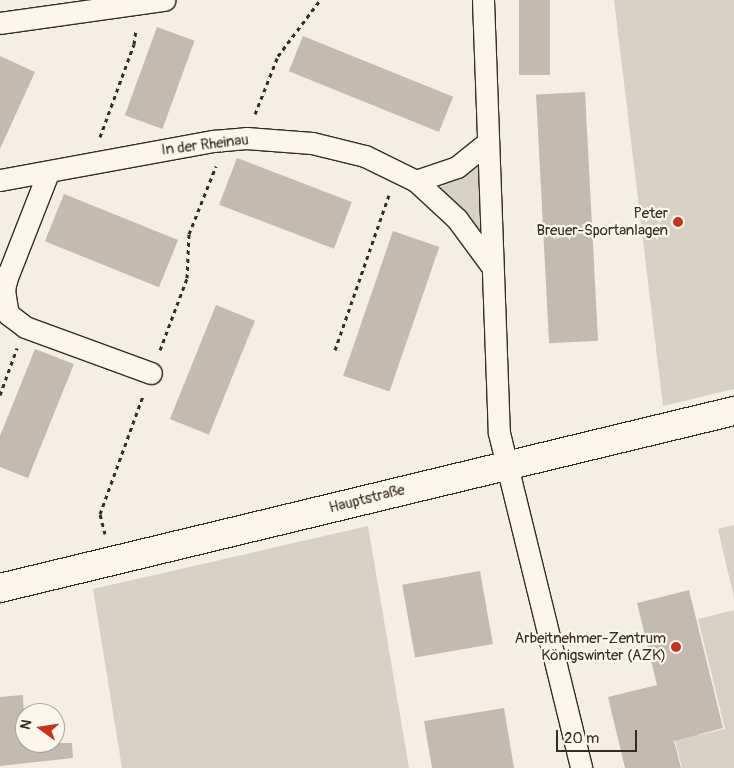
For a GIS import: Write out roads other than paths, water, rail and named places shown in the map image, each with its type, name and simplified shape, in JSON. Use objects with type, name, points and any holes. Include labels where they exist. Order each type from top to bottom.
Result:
[{"type":"main road","name":"Hauptstraße","points":[[0,588],[401,490],[507,469],[734,411]]},
{"type":"street","points":[[0,23],[164,0]]},
{"type":"street","points":[[483,0],[490,264],[499,433],[568,704],[581,768]]},
{"type":"street","name":"In der Rheinau","points":[[0,180],[48,173],[92,161],[236,139],[312,143],[365,156],[416,181],[457,219],[490,264]]},
{"type":"street","points":[[416,181],[457,166],[488,142]]},
{"type":"street","points":[[48,173],[3,279],[8,314],[25,328],[151,373]]},
{"type":"place","name":"Peter Breuer-Sportanlagen","points":[[678,222]]},
{"type":"place","name":"Arbeitnehmer-Zentrum Königswinter (AZK)","points":[[676,647]]}]
